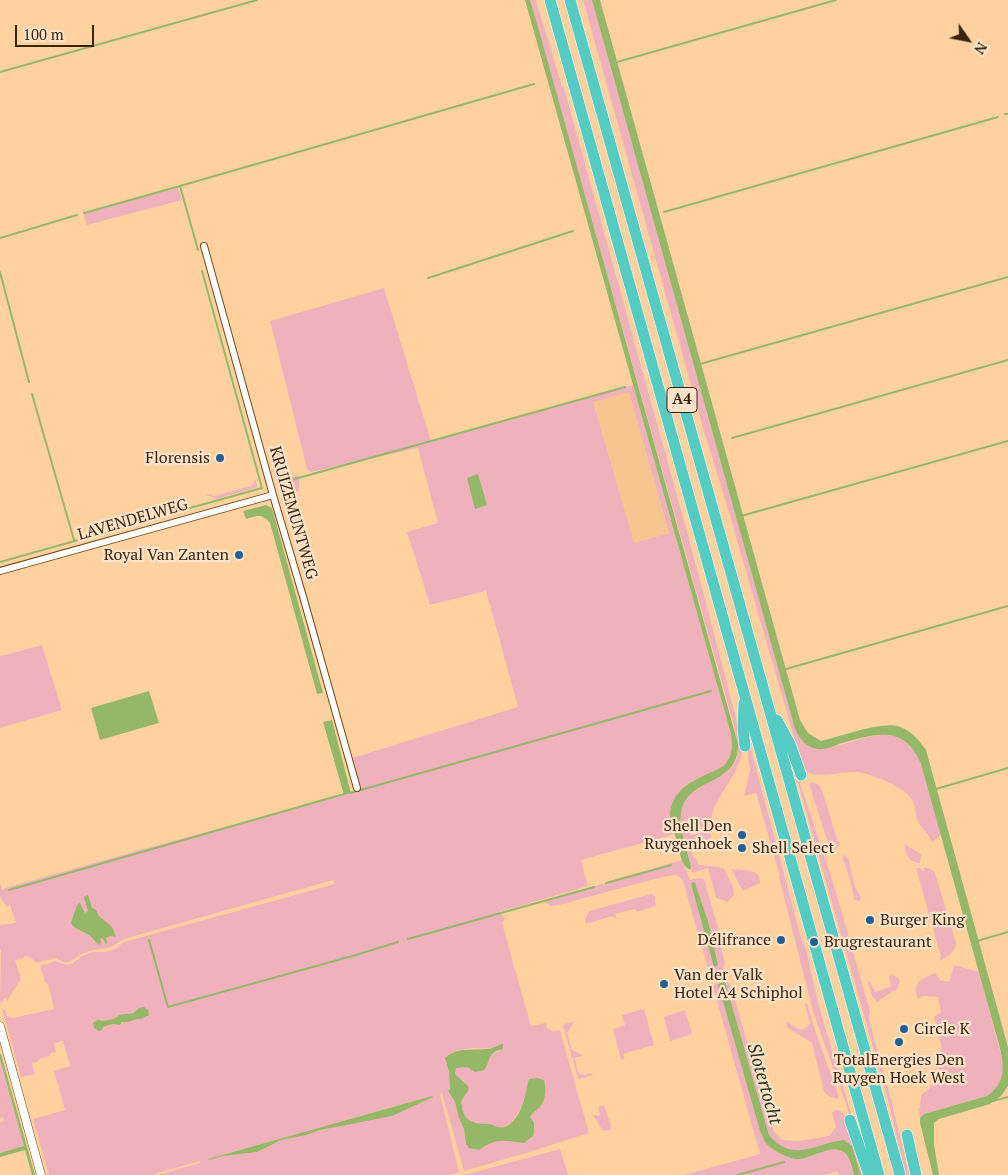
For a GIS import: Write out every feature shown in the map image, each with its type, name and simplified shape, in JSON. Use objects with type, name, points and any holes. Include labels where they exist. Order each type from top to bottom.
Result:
[{"type":"highway","name":"A4","points":[[550,0],[879,1175]]},
{"type":"highway","name":"A4","points":[[570,0],[900,1175]]},
{"type":"highway","name":"A4","points":[[745,694],[742,729],[745,746]]},
{"type":"highway","name":"A4","points":[[767,702],[790,744],[801,775]]},
{"type":"highway","points":[[850,1120],[869,1175]]},
{"type":"highway","points":[[907,1135],[916,1175]]},
{"type":"street","name":"KRUIZEMUNTWEG","points":[[204,246],[357,788]]},
{"type":"street","name":"LAVENDELWEG","points":[[0,572],[273,495]]},
{"type":"street","points":[[0,1026],[3,1046],[41,1175]]},
{"type":"shaded area","points":[[525,0],[530,0],[540,34],[738,744],[736,758],[730,768],[692,793],[685,802],[681,820],[682,833],[691,867],[690,870],[683,862],[680,854],[671,820],[672,804],[681,790],[687,785],[726,764],[731,751],[731,734]]},
{"type":"shaded area","points":[[530,0],[536,0],[564,88],[691,546],[740,733],[741,757],[712,815],[710,825],[711,837],[691,851],[699,865],[724,869],[733,886],[734,895],[728,902],[716,898],[708,868],[692,873],[680,816],[683,804],[690,795],[727,772],[734,764],[738,749],[733,722]],"holes":[[[694,816],[698,818],[702,832],[691,835],[687,821]]]},
{"type":"shaded area","points":[[583,0],[592,0],[795,729],[818,749],[833,747],[862,738],[889,735],[901,739],[912,748],[921,764],[941,835],[932,842],[917,819],[912,800],[901,789],[868,774],[851,772],[825,775],[810,773],[802,764],[703,428]]},
{"type":"shaded area","points":[[592,0],[600,0],[800,720],[808,733],[821,741],[873,727],[893,725],[912,733],[926,750],[1008,1047],[1008,1086],[1001,1096],[990,1104],[939,1119],[934,1123],[934,1145],[939,1175],[933,1175],[920,1118],[924,1114],[987,1096],[994,1090],[1001,1078],[1003,1064],[921,764],[914,751],[906,742],[897,737],[876,735],[852,740],[826,749],[817,749],[806,744],[795,729]]},
{"type":"shaded area","points":[[178,188],[182,200],[87,225],[83,213]]},
{"type":"shaded area","points":[[384,288],[431,441],[633,385],[731,734],[732,747],[729,760],[723,767],[693,781],[683,788],[676,797],[670,814],[675,834],[581,860],[588,886],[499,912],[505,919],[502,923],[531,1026],[546,1023],[547,1028],[553,1031],[560,1030],[589,1133],[464,1171],[442,1093],[440,1094],[459,1172],[449,1175],[158,1175],[200,1163],[200,1161],[151,1175],[49,1175],[33,1119],[65,1110],[54,1071],[70,1066],[63,1041],[54,1043],[56,1052],[32,1063],[35,1074],[21,1077],[2,1009],[5,1010],[7,1016],[13,1018],[54,1009],[48,984],[45,982],[40,966],[55,961],[67,965],[72,964],[82,956],[92,952],[105,952],[115,949],[124,942],[335,884],[333,880],[124,939],[112,947],[93,950],[66,962],[56,958],[36,963],[28,956],[15,960],[21,979],[7,1001],[5,998],[1,1004],[0,925],[16,923],[9,903],[7,907],[0,897],[0,884],[3,890],[162,844],[351,793],[361,788],[352,758],[518,707],[486,591],[430,605],[407,532],[438,523],[418,448],[311,472],[307,469],[270,321]],"holes":[[[629,392],[669,533],[634,543],[593,402]],[[85,913],[115,937],[110,936],[106,940],[99,937],[95,942],[90,935],[78,930]],[[133,1013],[146,1016],[119,1025],[113,1024],[103,1027],[100,1019],[108,1021],[121,1015]],[[465,1049],[501,1051],[490,1056],[486,1067],[456,1067],[454,1074],[468,1086],[461,1103],[463,1114],[469,1121],[499,1128],[511,1123],[523,1106],[542,1105],[531,1114],[524,1143],[500,1140],[490,1143],[479,1150],[466,1144],[464,1128],[455,1102],[448,1092],[450,1089],[449,1072],[445,1058],[454,1052]],[[432,1096],[346,1124],[281,1140],[257,1152],[223,1156],[208,1159]]]},
{"type":"shaded area","points":[[629,391],[669,533],[633,543],[593,402]]},
{"type":"shaded area","points":[[276,469],[279,477],[284,478],[285,471],[287,477],[299,476],[299,491],[290,493],[288,486],[279,488],[273,470]]},
{"type":"shaded area","points":[[478,474],[487,505],[475,509],[467,478]]},
{"type":"shaded area","points":[[256,479],[257,487],[217,499],[206,495],[214,496],[251,486]]},
{"type":"shaded area","points":[[266,505],[272,508],[323,693],[317,694],[270,523],[259,516],[246,519],[243,511]]},
{"type":"shaded area","points":[[42,645],[62,710],[0,728],[0,654],[1,656]]},
{"type":"shaded area","points":[[149,691],[159,723],[100,740],[91,708]]},
{"type":"shaded area","points":[[332,720],[351,793],[344,795],[323,722]]},
{"type":"shaded area","points":[[746,738],[748,738],[800,934],[807,953],[818,1003],[861,1147],[813,1011],[779,878],[780,875],[756,793],[744,796],[750,771]]},
{"type":"shaded area","points":[[796,776],[798,777],[833,882],[870,1011],[869,1018],[909,1175],[906,1175],[887,1096]]},
{"type":"shaded area","points":[[813,782],[819,785],[822,790],[840,845],[832,851],[809,784]]},
{"type":"shaded area","points":[[904,845],[921,854],[920,863],[909,858]]},
{"type":"shaded area","points":[[845,855],[849,860],[855,887],[861,897],[859,901],[854,900],[847,868],[842,858]]},
{"type":"shaded area","points":[[682,860],[690,880],[704,879],[720,935],[719,940],[725,963],[723,970],[713,973],[709,972],[683,881],[676,875],[662,877],[559,905],[551,906],[545,901]],"holes":[[[695,883],[708,921],[718,965],[714,966],[691,884]]]},
{"type":"shaded area","points":[[924,867],[931,869],[935,873],[956,943],[952,952],[939,961],[941,957],[916,868],[921,868],[924,871]]},
{"type":"shaded area","points":[[731,869],[754,872],[760,878],[760,883],[743,891]]},
{"type":"shaded area","points":[[695,883],[708,921],[718,965],[714,967],[691,884]]},
{"type":"shaded area","points":[[651,894],[656,897],[656,906],[637,912],[635,909],[615,914],[616,917],[614,918],[613,916],[586,924],[585,920],[589,911]]},
{"type":"shaded area","points":[[88,895],[92,908],[112,927],[116,937],[110,936],[106,938],[106,944],[100,938],[100,945],[98,944],[89,935],[76,929],[71,923],[77,905],[80,903],[85,913],[88,911],[84,897]]},
{"type":"shaded area","points":[[954,965],[979,972],[1002,1058],[1003,1075],[996,1088],[987,1096],[924,1114],[920,1118],[921,1095],[930,1088],[940,1066],[941,1045],[934,1017],[941,1012],[938,997],[923,996],[918,999],[916,988],[919,981],[935,973],[940,980],[949,982]]},
{"type":"shaded area","points":[[893,975],[900,981],[898,988],[877,1002],[872,996],[868,981],[870,981],[875,992],[891,987],[889,976]]},
{"type":"shaded area","points":[[725,981],[730,984],[774,1132],[782,1140],[799,1141],[829,1136],[836,1127],[832,1113],[835,1110],[840,1111],[846,1117],[865,1175],[861,1175],[855,1154],[841,1140],[804,1150],[790,1150],[774,1141],[769,1135]]},
{"type":"shaded area","points":[[725,981],[769,1135],[778,1144],[796,1150],[805,1150],[844,1140],[852,1146],[861,1175],[854,1175],[849,1158],[840,1150],[829,1150],[796,1159],[781,1154],[765,1142],[760,1131],[718,984]]},
{"type":"shaded area","points":[[718,983],[760,1131],[765,1142],[781,1154],[796,1158],[829,1150],[840,1150],[849,1158],[854,1175],[839,1175],[837,1171],[825,1175],[684,1175],[760,1154],[713,987]]},
{"type":"shaded area","points":[[807,1003],[839,1097],[837,1099],[824,1092],[812,1043],[788,1028],[786,1021],[798,1029],[807,1027],[810,1023],[805,1004]]},
{"type":"shaded area","points":[[144,1007],[148,1010],[149,1016],[122,1022],[120,1025],[113,1024],[103,1027],[99,1031],[94,1028],[93,1023],[97,1020],[111,1020]]},
{"type":"shaded area","points":[[644,1009],[654,1045],[623,1054],[625,1059],[621,1060],[613,1029],[625,1025],[622,1015]]},
{"type":"shaded area","points":[[685,1010],[692,1034],[670,1041],[664,1017]]},
{"type":"shaded area","points":[[574,1022],[567,1033],[572,1050],[582,1056],[575,1058],[578,1073],[584,1075],[591,1073],[593,1075],[580,1079],[578,1078],[563,1026]]},
{"type":"shaded area","points":[[501,1044],[503,1049],[492,1054],[484,1070],[475,1072],[467,1067],[456,1068],[455,1074],[469,1089],[461,1103],[463,1112],[470,1121],[505,1127],[519,1113],[524,1102],[529,1079],[537,1078],[544,1080],[545,1092],[543,1101],[541,1106],[530,1117],[534,1123],[534,1135],[524,1143],[500,1141],[490,1143],[479,1150],[469,1148],[466,1144],[464,1129],[455,1102],[448,1091],[450,1089],[449,1072],[445,1058],[459,1051],[487,1049]]},
{"type":"shaded area","points":[[0,1054],[35,1175],[32,1175],[25,1150],[0,1157],[0,1153],[24,1146]]},
{"type":"shaded area","points":[[0,1059],[24,1146],[0,1153],[0,1122],[4,1121],[3,1118],[0,1118]]},
{"type":"shaded area","points":[[432,1096],[392,1116],[320,1130],[281,1140],[257,1152],[208,1159]]},
{"type":"shaded area","points":[[604,1105],[611,1125],[610,1130],[603,1131],[593,1115],[600,1116],[598,1107]]},
{"type":"shaded area","points":[[560,1149],[568,1175],[464,1175]]},
{"type":"waterway","points":[[0,72],[257,0]]},
{"type":"waterway","points":[[617,62],[836,0]]},
{"type":"waterway","points":[[198,250],[180,186],[534,84]]},
{"type":"waterway","points":[[664,212],[998,117]]},
{"type":"waterway","points":[[84,213],[180,186]]},
{"type":"waterway","points":[[0,238],[77,215]]},
{"type":"waterway","points":[[428,278],[573,231]]},
{"type":"waterway","points":[[179,511],[262,488],[202,271]]},
{"type":"waterway","points":[[0,272],[29,382]]},
{"type":"waterway","points":[[700,364],[1008,277]]},
{"type":"waterway","points":[[732,438],[1008,360]]},
{"type":"waterway","points":[[291,480],[625,387]]},
{"type":"waterway","points":[[32,394],[74,540]]},
{"type":"waterway","points":[[741,516],[1008,441]]},
{"type":"waterway","points":[[0,562],[128,526]]},
{"type":"waterway","points":[[786,669],[1008,606]]},
{"type":"waterway","points":[[350,793],[711,691]]},
{"type":"waterway","points":[[936,789],[1008,768]]},
{"type":"waterway","points":[[9,890],[344,794]]},
{"type":"waterway","points":[[606,883],[671,865]]},
{"type":"waterway","points":[[408,939],[594,887]]},
{"type":"waterway","points":[[977,941],[1008,932]]},
{"type":"waterway","points":[[149,940],[168,1007],[398,942]]},
{"type":"waterway","points":[[993,1101],[1008,1097]]},
{"type":"waterway","points":[[738,1175],[784,1162]]},
{"type":"place","name":"Florensis","points":[[220,458]]},
{"type":"place","name":"Royal Van Zanten","points":[[239,555]]},
{"type":"place","name":"Shell Den Ruygenhoek","points":[[742,835]]},
{"type":"place","name":"Shell Select","points":[[742,848]]},
{"type":"place","name":"Burger King","points":[[870,920]]},
{"type":"place","name":"Délifrance","points":[[781,940]]},
{"type":"place","name":"Brugrestaurant","points":[[814,942]]},
{"type":"place","name":"Van der Valk Hotel A4 Schiphol","points":[[664,984]]},
{"type":"place","name":"Circle K","points":[[904,1029]]},
{"type":"place","name":"TotalEnergies Den Ruygen Hoek West","points":[[899,1042]]},
{"type":"water label","name":"Slotertocht","points":[[764,1084]]}]
